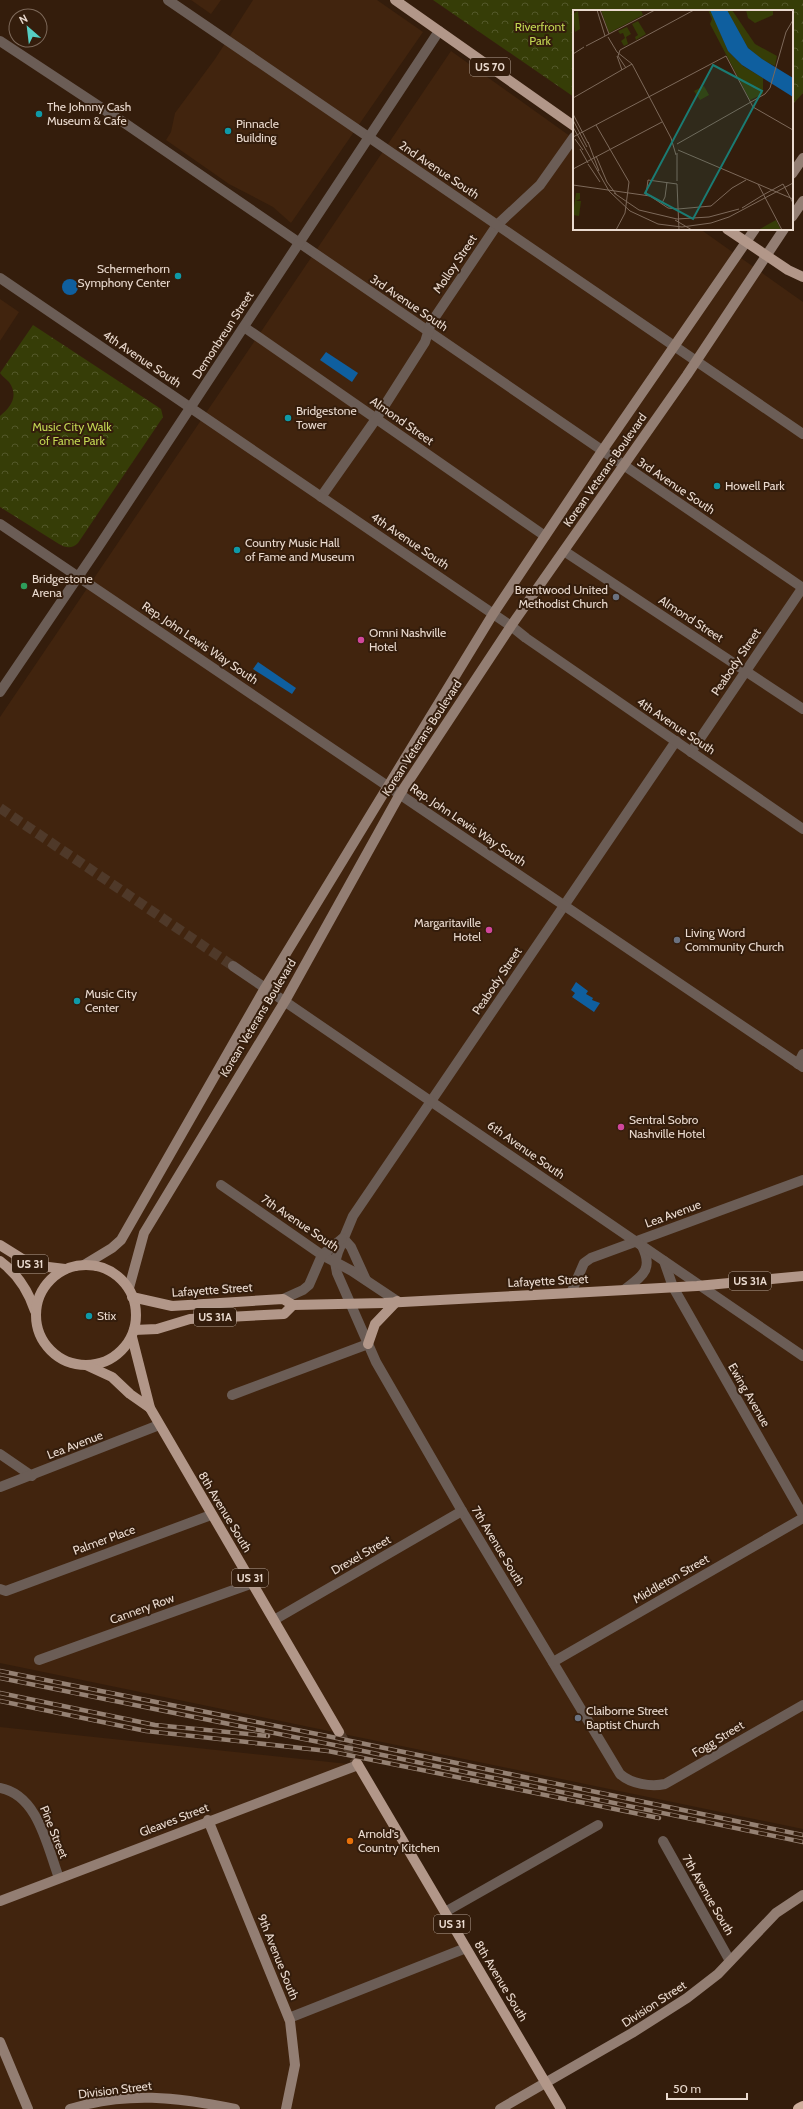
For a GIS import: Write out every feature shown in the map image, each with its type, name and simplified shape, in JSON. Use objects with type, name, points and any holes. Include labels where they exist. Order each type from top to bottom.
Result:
[{"type":"highway","points":[[799,2109],[803,2107]]},
{"type":"main road","name":"US 70","points":[[395,0],[573,125]]},
{"type":"main road","points":[[793,173],[803,158]]},
{"type":"main road","points":[[793,216],[803,201]]},
{"type":"main road","points":[[728,230],[766,256],[803,277]]},
{"type":"main road","name":"Korean Veterans Boulevard","points":[[84,1265],[112,1248],[121,1240],[265,988],[493,614],[602,451],[754,230]]},
{"type":"main road","name":"Korean Veterans Boulevard","points":[[131,1292],[144,1233],[285,1001],[400,794],[511,626],[624,466],[783,230]]},
{"type":"main road","name":"US 31","points":[[0,1246],[32,1265],[65,1269],[84,1265],[98,1266],[112,1272],[131,1292],[136,1316],[133,1333]]},
{"type":"main road","name":"US 31","points":[[0,1260],[14,1270],[29,1293],[35,1311],[39,1334],[53,1353],[63,1360],[86,1365]]},
{"type":"main road","points":[[35,1311],[38,1298],[44,1286],[53,1276],[65,1269]]},
{"type":"main road","name":"Lafayette Street","points":[[133,1333],[158,1329],[190,1319],[284,1314],[293,1305],[350,1304],[673,1288],[803,1276]]},
{"type":"main road","name":"Lafayette Street","points":[[131,1292],[172,1306],[283,1298]]},
{"type":"main road","points":[[283,1298],[293,1305]]},
{"type":"main road","points":[[368,1344],[375,1324],[397,1301]]},
{"type":"main road","points":[[86,1365],[99,1363],[112,1357],[133,1333]]},
{"type":"main road","name":"8th Avenue South","points":[[133,1333],[150,1408],[211,1515],[253,1583],[339,1732]]},
{"type":"main road","name":"8th Avenue South","points":[[86,1365],[112,1377],[130,1394],[150,1408]]},
{"type":"main road","name":"8th Avenue South","points":[[357,1764],[561,2109]]},
{"type":"main road","name":"Gleaves Street","points":[[0,1902],[208,1820],[357,1764]]},
{"type":"main road","name":"9th Avenue South","points":[[208,1820],[289,2018],[295,2065],[286,2109]]},
{"type":"main road","name":"Division Street","points":[[500,2109],[546,2084],[672,2008],[698,1990],[730,1961],[776,1913],[803,1895]]},
{"type":"main road","points":[[0,2042],[28,2109]]},
{"type":"main road","name":"Division Street","points":[[70,2109],[86,2104],[149,2096],[200,2102],[235,2109]]},
{"type":"street","name":"2nd Avenue South","points":[[168,0],[803,434]]},
{"type":"street","name":"Demonbreun Street","points":[[0,692],[79,577],[439,31]]},
{"type":"street","name":"3rd Avenue South","points":[[0,41],[126,124],[299,244],[803,587]]},
{"type":"street","name":"Molloy Street","points":[[322,497],[376,419],[425,342],[431,322],[497,225],[540,185],[573,138]]},
{"type":"street","name":"4th Avenue South","points":[[0,278],[511,626],[526,638],[803,829]]},
{"type":"street","name":"Almond Street","points":[[244,327],[545,536]]},
{"type":"street","name":"Rep. John Lewis Way South","points":[[0,524],[800,1066]]},
{"type":"street","name":"Almond Street","points":[[564,551],[803,709]]},
{"type":"street","name":"Peabody Street","points":[[691,752],[803,587]]},
{"type":"street","name":"Peabody Street","points":[[335,1262],[343,1238],[353,1216],[430,1100],[494,1009],[563,905],[676,741]]},
{"type":"street","name":"6th Avenue South","points":[[233,966],[803,1356]]},
{"type":"street","points":[[800,1066],[803,1054]]},
{"type":"street","name":"Lea Avenue","points":[[571,1293],[584,1263],[591,1258],[639,1244],[803,1180]]},
{"type":"street","name":"7th Avenue South","points":[[221,1185],[322,1255],[367,1281]]},
{"type":"street","name":"Peabody Street","points":[[283,1298],[303,1290],[309,1285],[322,1255],[343,1238]]},
{"type":"street","points":[[343,1238],[351,1247],[367,1281],[397,1301]]},
{"type":"street","points":[[624,1290],[646,1270],[647,1261],[639,1244]]},
{"type":"street","name":"Ewing Avenue","points":[[664,1261],[673,1288],[803,1514]]},
{"type":"street","points":[[335,1262],[337,1273],[350,1304]]},
{"type":"street","name":"7th Avenue South","points":[[350,1304],[376,1362],[462,1511],[618,1771],[626,1778],[643,1784]]},
{"type":"street","points":[[232,1395],[368,1344]]},
{"type":"street","name":"Lea Avenue","points":[[0,1488],[159,1425]]},
{"type":"street","points":[[0,1454],[32,1476]]},
{"type":"street","name":"Drexel Street","points":[[274,1620],[462,1511]]},
{"type":"street","name":"Palmer Place","points":[[3,1590],[211,1515]]},
{"type":"street","name":"Middleton Street","points":[[553,1662],[803,1518]]},
{"type":"street","name":"Cannery Row","points":[[40,1660],[253,1583]]},
{"type":"street","name":"Fogg Street","points":[[643,1784],[662,1785],[680,1777],[803,1704]]},
{"type":"street","name":"Pine Street","points":[[0,1788],[16,1793],[33,1811],[59,1878]]},
{"type":"street","points":[[445,1912],[598,1824]]},
{"type":"street","name":"7th Avenue South","points":[[663,1841],[730,1961]]},
{"type":"street","points":[[289,2018],[466,1948]]},
{"type":"shaded area","points":[[191,0],[221,0],[211,14]]},
{"type":"shaded area","points":[[253,0],[377,0],[423,32],[291,223],[273,207],[229,184],[166,140],[171,132],[175,113],[215,59]]},
{"type":"shaded area","points":[[451,51],[573,138],[573,230],[701,230],[803,302],[803,1829],[0,1663],[0,717]]},
{"type":"shaded area","points":[[0,299],[19,312],[0,341]]},
{"type":"shaded area","points":[[0,1727],[358,1765],[561,2109],[0,2109]]},
{"type":"green space","name":"Riverfront Park","points":[[433,0],[803,0],[803,93],[793,104],[793,10],[573,10],[573,96]]},
{"type":"green space","name":"Music City Walk of Fame Park","points":[[33,325],[161,409],[163,417],[78,543],[71,547],[59,544],[0,507],[0,416],[10,405],[13,392],[9,382],[0,373]]},
{"type":"water","points":[[70,279],[77,284],[78,287],[73,294],[70,295],[63,290],[62,287],[67,280]]},
{"type":"water","points":[[326,352],[358,373],[352,382],[320,360]]},
{"type":"water","points":[[258,662],[296,688],[292,694],[253,669]]},
{"type":"water","points":[[576,982],[588,991],[586,994],[593,998],[592,1000],[600,1003],[594,1012],[572,997],[575,993],[571,990]]},
{"type":"tunnel","points":[[0,808],[233,966]]},
{"type":"tunnel","points":[[339,1732],[357,1763]]},
{"type":"railway","points":[[0,1671],[322,1735],[803,1835]]},
{"type":"railway","points":[[0,1678],[803,1842]]},
{"type":"railway","points":[[0,1693],[155,1725],[268,1736]]},
{"type":"railway","points":[[0,1701],[146,1731],[328,1751],[659,1818]]},
{"type":"place","name":"The Johnny Cash Museum & Cafe","points":[[39,114]]},
{"type":"place","name":"Pinnacle Building","points":[[228,131]]},
{"type":"place","name":"Schermerhorn Symphony Center","points":[[178,276]]},
{"type":"place","name":"Bridgestone Tower","points":[[288,418]]},
{"type":"place","name":"Howell Park","points":[[717,486]]},
{"type":"place","name":"Country Music Hall of Fame and Museum","points":[[237,550]]},
{"type":"place","name":"Bridgestone Arena","points":[[24,586]]},
{"type":"place","name":"Brentwood United Methodist Church","points":[[616,597]]},
{"type":"place","name":"Omni Nashville Hotel","points":[[361,640]]},
{"type":"place","name":"Margaritaville Hotel","points":[[489,930]]},
{"type":"place","name":"Living Word Community Church","points":[[677,940]]},
{"type":"place","name":"Music City Center","points":[[77,1001]]},
{"type":"place","name":"Sentral Sobro Nashville Hotel","points":[[621,1127]]},
{"type":"place","name":"Stix","points":[[89,1316]]},
{"type":"place","name":"Claiborne Street Baptist Church","points":[[578,1718]]},
{"type":"place","name":"Arnold's Country Kitchen","points":[[350,1841]]}]
